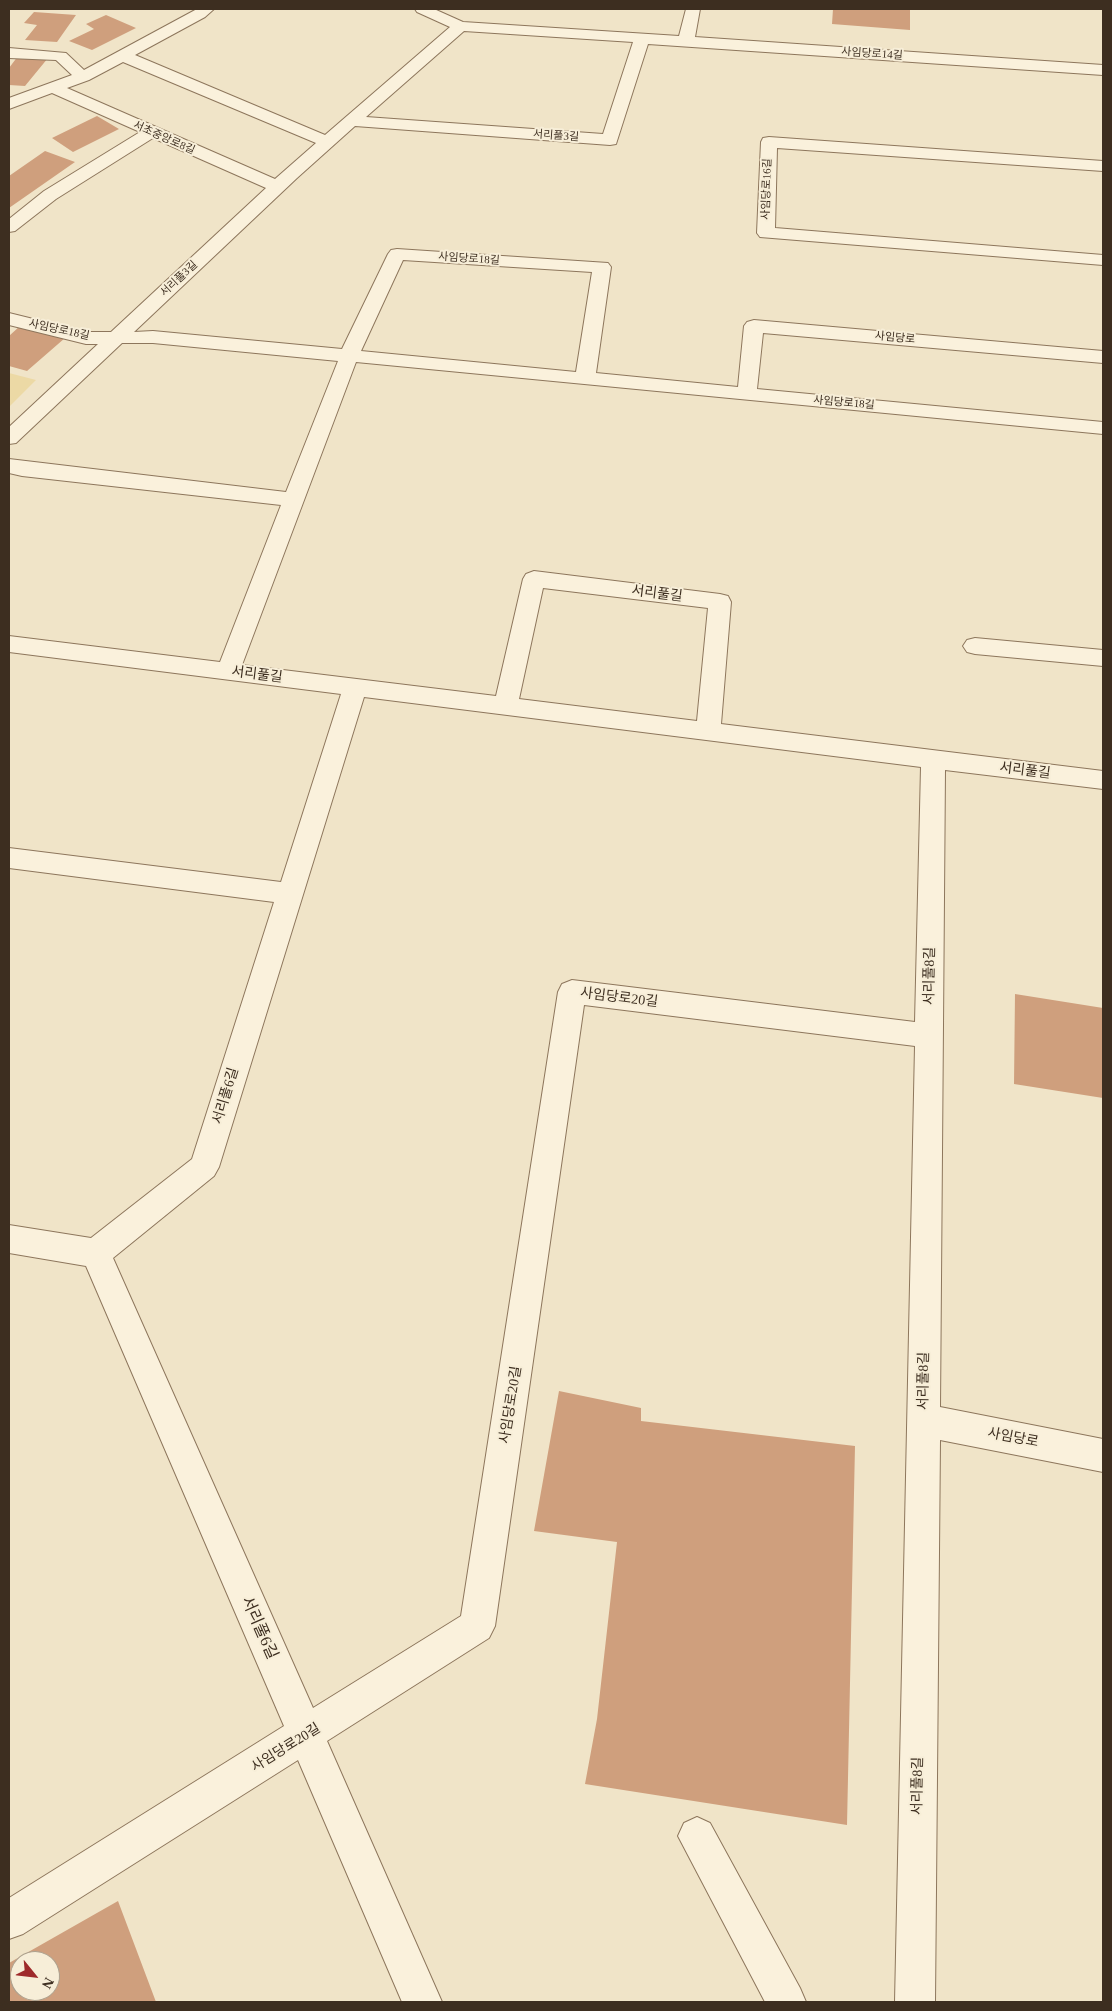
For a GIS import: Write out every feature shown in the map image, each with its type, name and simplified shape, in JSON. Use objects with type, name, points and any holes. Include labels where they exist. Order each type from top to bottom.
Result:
[{"type":"street","points":[[9,104],[83,77],[206,9]]},
{"type":"street","points":[[422,9],[460,26]]},
{"type":"street","points":[[686,42],[693,9]]},
{"type":"street","name":"사임당로14길","points":[[460,26],[1103,70]]},
{"type":"street","name":"서리풀3길","points":[[9,438],[278,186],[460,26]]},
{"type":"street","name":"서리풀3길","points":[[351,121],[610,140],[642,39]]},
{"type":"street","points":[[9,53],[60,56],[83,77]]},
{"type":"street","points":[[123,56],[328,142]]},
{"type":"street","name":"서초중앙로8길","points":[[52,87],[278,186]]},
{"type":"street","points":[[9,227],[50,195],[151,132]]},
{"type":"street","name":"사임당로16길","points":[[1103,166],[769,142],[766,233],[1103,260]]},
{"type":"street","name":"사임당로18길","points":[[228,672],[349,356],[397,254],[602,267],[585,378]]},
{"type":"street","name":"사임당로18길","points":[[9,318],[86,338],[153,337],[1103,428]]},
{"type":"street","name":"사임당로","points":[[747,394],[754,326],[1103,357]]},
{"type":"street","points":[[9,466],[294,500]]},
{"type":"street","name":"서리풀길","points":[[505,706],[534,579],[720,602],[708,731]]},
{"type":"street","name":"서리풀길","points":[[9,644],[1103,780]]},
{"type":"street","points":[[975,646],[1103,658]]},
{"type":"street","name":"서리풀6길","points":[[355,687],[204,1167],[96,1254],[422,2002]]},
{"type":"street","name":"서리풀8길","points":[[914,2002],[933,759]]},
{"type":"street","points":[[9,858],[290,894]]},
{"type":"street","name":"사임당로20길","points":[[9,1920],[477,1626],[572,992],[929,1036]]},
{"type":"street","points":[[9,1239],[96,1254]]},
{"type":"street","name":"사임당로","points":[[923,1420],[1103,1456]]},
{"type":"street","points":[[697,1836],[786,2002]]},
{"type":"sand","points":[[9,373],[36,380],[9,407]]},
{"type":"building","points":[[833,9],[910,9],[910,30],[832,24]]},
{"type":"building","points":[[34,12],[76,15],[57,42],[25,40],[37,25],[24,23]]},
{"type":"building","points":[[106,15],[136,28],[92,50],[69,41],[94,29],[86,24]]},
{"type":"building","points":[[18,56],[48,58],[25,86],[9,85],[9,68]]},
{"type":"building","points":[[97,116],[119,129],[73,152],[52,138]]},
{"type":"building","points":[[45,151],[75,162],[9,208],[9,176]]},
{"type":"building","points":[[20,326],[65,338],[27,371],[9,366],[9,336]]},
{"type":"building","points":[[1015,994],[1103,1008],[1103,1098],[1014,1084]]},
{"type":"building","points":[[559,1391],[641,1408],[641,1421],[855,1446],[847,1825],[585,1784],[597,1719],[617,1542],[534,1531]]},
{"type":"building","points":[[118,1901],[156,2002],[9,2002],[10,1962],[10,2001],[60,2001],[60,1951],[30,1951]]}]
